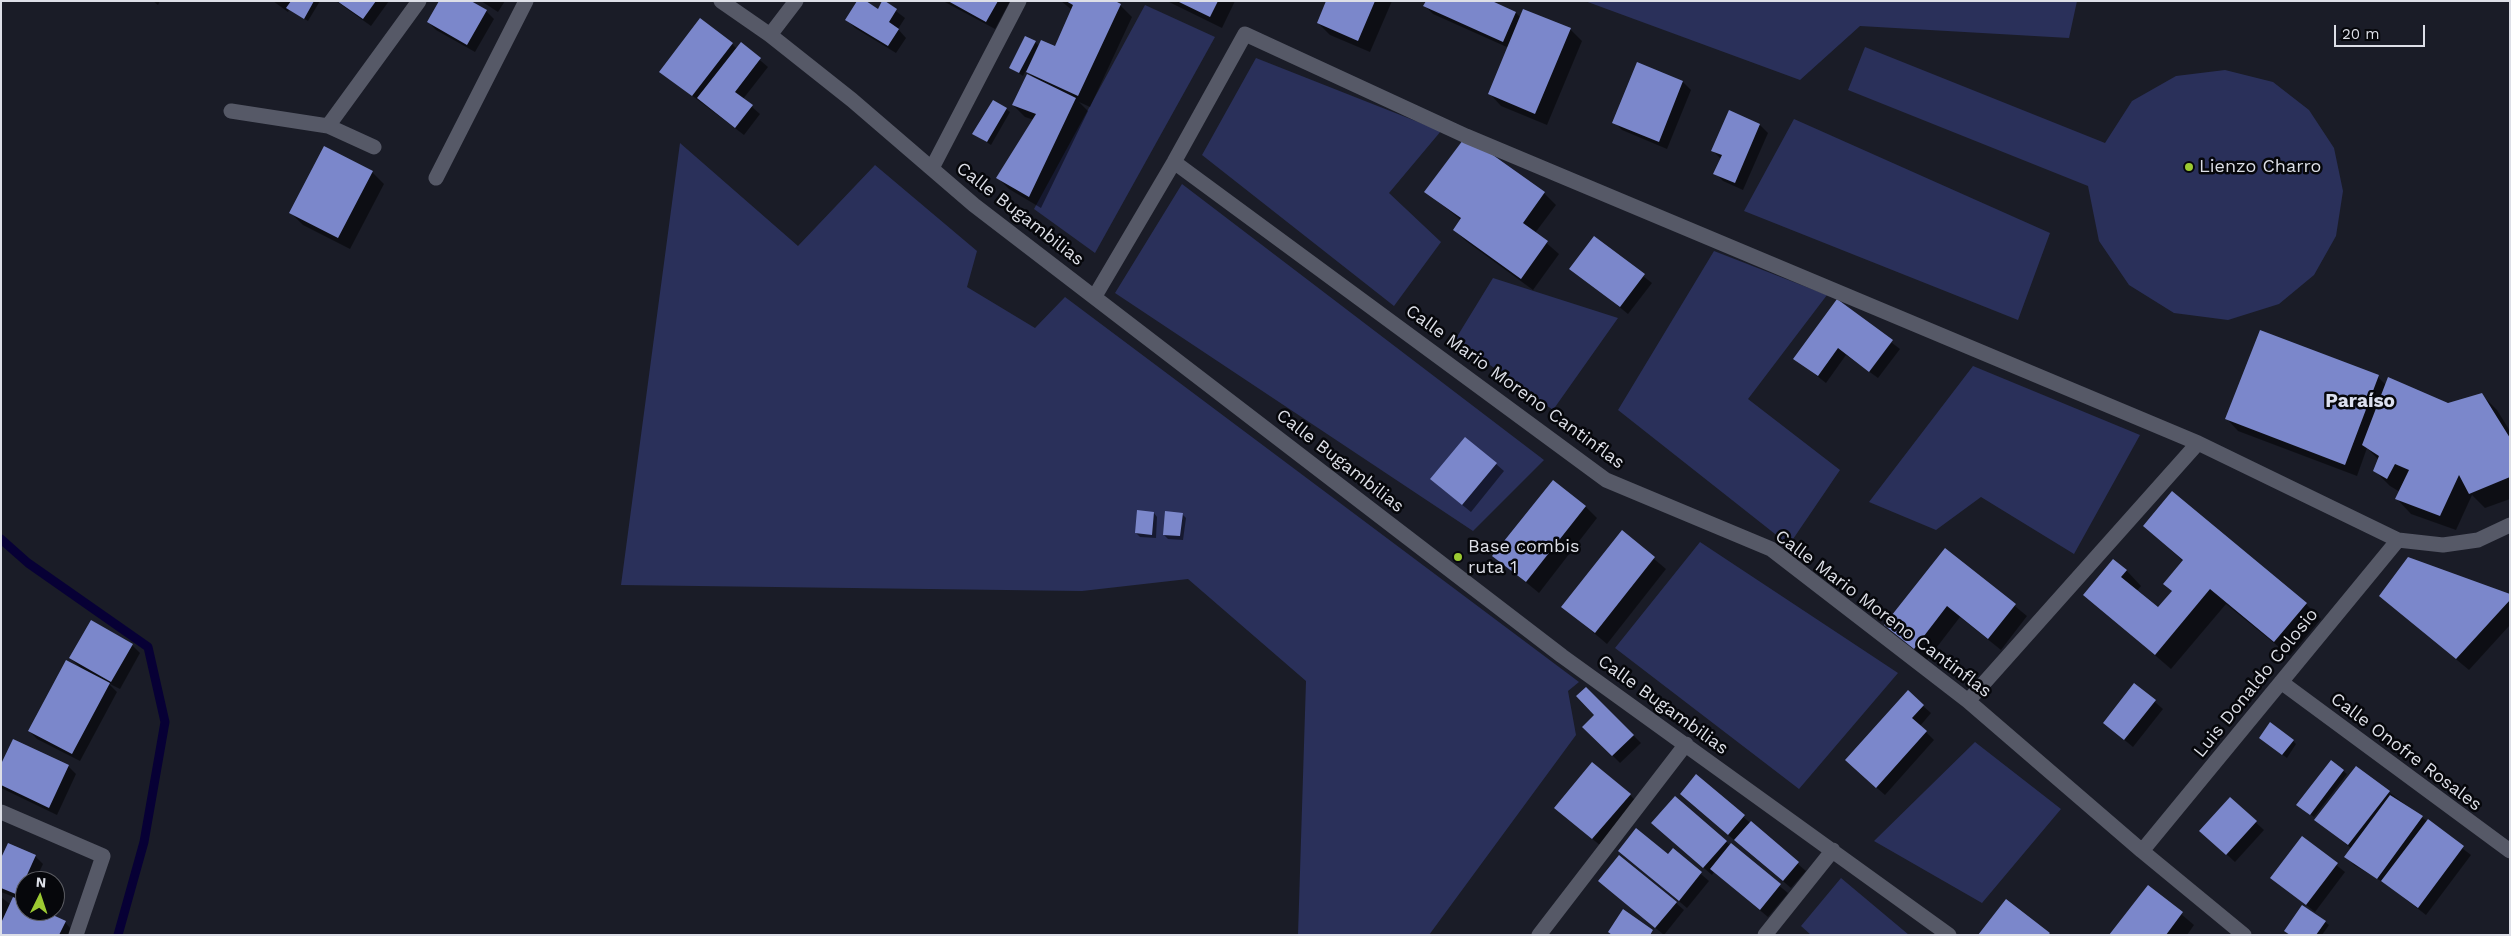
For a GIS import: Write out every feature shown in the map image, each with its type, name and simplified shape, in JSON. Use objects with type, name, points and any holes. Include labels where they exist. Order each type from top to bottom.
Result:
[{"type":"street","points":[[328,126],[419,1]]},
{"type":"street","points":[[436,178],[526,1]]},
{"type":"street","name":"Calle Bugambilias","points":[[721,1],[770,35],[932,168],[974,205],[1562,656],[1949,935]]},
{"type":"street","points":[[770,35],[796,1]]},
{"type":"street","points":[[932,168],[1019,1]]},
{"type":"street","points":[[1095,296],[1174,162],[1245,34],[1466,136],[2198,443],[2398,540],[2443,545],[2478,540],[2510,525]]},
{"type":"street","points":[[231,111],[328,126],[374,147]]},
{"type":"street","name":"Calle Mario Moreno Cantinflas","points":[[1174,162],[1606,480],[1772,549],[1968,701],[2142,851],[2244,935]]},
{"type":"street","points":[[1968,701],[2198,443]]},
{"type":"street","name":"Luis Donaldo Colosio","points":[[2142,851],[2398,540]]},
{"type":"street","name":"Calle Onofre Rosales","points":[[2281,682],[2510,851]]},
{"type":"street","points":[[1539,935],[1686,744]]},
{"type":"street","points":[[1,812],[103,856],[76,935]]},
{"type":"street","points":[[1765,935],[1833,850]]},
{"type":"shaded area","points":[[1585,1],[2077,1],[2069,38],[1860,26],[1800,80]]},
{"type":"shaded area","points":[[1145,5],[1215,37],[1095,253],[1034,209]]},
{"type":"shaded area","name":"Lienzo Charro","points":[[1865,47],[2105,143],[2132,101],[2176,76],[2225,70],[2273,82],[2309,110],[2334,148],[2343,191],[2336,236],[2314,275],[2279,304],[2228,320],[2174,313],[2129,285],[2099,241],[2088,186],[1848,90]]},
{"type":"shaded area","points":[[1256,58],[1441,131],[1389,193],[1441,242],[1394,306],[1202,155]]},
{"type":"shaded area","points":[[1794,119],[2050,233],[2018,320],[1744,211]]},
{"type":"shaded area","points":[[680,143],[798,246],[875,165],[977,251],[967,287],[1035,328],[1065,297],[1579,682],[1568,691],[1576,735],[1429,935],[1298,935],[1306,681],[1188,579],[1082,591],[621,585]]},
{"type":"shaded area","points":[[1182,184],[1544,460],[1473,531],[1115,293]]},
{"type":"shaded area","points":[[1714,251],[1827,295],[1748,399],[1840,470],[1789,545],[1618,410]]},
{"type":"shaded area","points":[[1493,278],[1618,318],[1553,410],[1455,340]]},
{"type":"shaded area","points":[[1973,366],[2140,435],[2074,554],[1981,497],[1936,530],[1869,502]]},
{"type":"shaded area","points":[[1700,542],[1898,673],[1799,789],[1615,648]]},
{"type":"shaded area","points":[[1975,742],[2061,809],[1982,903],[1874,841]]},
{"type":"shaded area","points":[[1841,878],[1909,935],[1811,935],[1801,926]]},
{"type":"building","points":[[291,1],[314,1],[304,19],[286,8]]},
{"type":"building","points":[[337,1],[376,1],[363,19]]},
{"type":"building","points":[[439,1],[471,1],[487,10],[467,45],[427,22]]},
{"type":"building","points":[[857,1],[866,1],[878,9],[882,1],[885,1],[897,9],[889,22],[899,29],[888,46],[845,20]]},
{"type":"building","points":[[948,1],[998,1],[986,22]]},
{"type":"building","points":[[1066,1],[1115,1],[1121,4],[1078,96],[1026,72],[1041,40],[1055,46],[1073,5]]},
{"type":"building","points":[[1177,1],[1218,1],[1210,17]]},
{"type":"building","points":[[1326,1],[1375,1],[1358,41],[1317,23]]},
{"type":"building","points":[[1426,1],[1492,1],[1516,12],[1503,42],[1423,6]]},
{"type":"building","points":[[1523,9],[1571,28],[1535,114],[1488,94]]},
{"type":"building","points":[[700,18],[733,43],[692,96],[659,72]]},
{"type":"building","points":[[1025,36],[1036,41],[1019,73],[1009,68]]},
{"type":"building","points":[[741,42],[761,58],[735,92],[753,105],[735,128],[697,98]]},
{"type":"building","points":[[1637,62],[1683,81],[1659,142],[1612,123]]},
{"type":"building","points":[[1027,74],[1076,98],[1029,197],[996,178],[1036,114],[1012,105]]},
{"type":"building","points":[[993,100],[1007,108],[987,142],[972,134]]},
{"type":"building","points":[[1729,110],[1760,124],[1735,183],[1713,174],[1722,155],[1711,151]]},
{"type":"building","points":[[1466,136],[1545,192],[1523,223],[1548,241],[1521,279],[1453,230],[1461,218],[1424,192]]},
{"type":"building","points":[[324,146],[373,171],[338,238],[289,213]]},
{"type":"building","points":[[1594,236],[1645,274],[1620,307],[1569,269]]},
{"type":"building","points":[[1837,299],[1893,340],[1869,372],[1838,348],[1818,376],[1793,359]]},
{"type":"building","points":[[2260,330],[2379,375],[2345,465],[2225,419]]},
{"type":"building","points":[[2388,377],[2448,403],[2482,393],[2510,438],[2510,477],[2469,494],[2459,475],[2440,516],[2395,499],[2409,470],[2395,464],[2387,479],[2373,471],[2379,456],[2362,445]]},
{"type":"building","points":[[1465,437],[1497,463],[1462,505],[1430,479]]},
{"type":"building","points":[[1553,480],[1586,506],[1526,582],[1492,556]]},
{"type":"building","points":[[2172,491],[2307,603],[2274,642],[2210,589],[2155,655],[2083,595],[2113,559],[2127,570],[2121,577],[2158,607],[2172,591],[2163,584],[2183,560],[2143,526]]},
{"type":"building","points":[[1137,510],[1154,512],[1152,535],[1135,533]]},
{"type":"building","points":[[1165,511],[1183,513],[1180,536],[1163,535]]},
{"type":"building","points":[[1622,530],[1655,557],[1595,633],[1561,607]]},
{"type":"building","points":[[1945,548],[2016,604],[1988,639],[1947,606],[1914,649],[1884,625]]},
{"type":"building","points":[[2408,557],[2510,594],[2510,600],[2456,659],[2379,596]]},
{"type":"building","points":[[91,620],[133,644],[111,682],[69,658]]},
{"type":"building","points":[[66,660],[110,683],[72,754],[28,731]]},
{"type":"building","points":[[2134,683],[2156,700],[2124,740],[2103,723]]},
{"type":"building","points":[[1586,687],[1634,735],[1612,756],[1582,727],[1594,715],[1576,696]]},
{"type":"building","points":[[1908,690],[1924,705],[1912,718],[1927,731],[1876,788],[1845,760]]},
{"type":"building","points":[[2270,722],[2294,740],[2282,755],[2259,738]]},
{"type":"building","points":[[13,739],[69,765],[49,808],[1,785],[1,764]]},
{"type":"building","points":[[2331,760],[2344,770],[2310,815],[2296,805]]},
{"type":"building","points":[[1592,762],[1631,794],[1592,839],[1554,808]]},
{"type":"building","points":[[2356,766],[2390,791],[2348,845],[2314,820]]},
{"type":"building","points":[[1696,774],[1745,815],[1728,835],[1680,794]]},
{"type":"building","points":[[2390,795],[2423,816],[2377,879],[2344,857]]},
{"type":"building","points":[[1675,796],[1727,841],[1703,868],[1651,823]]},
{"type":"building","points":[[2230,797],[2257,821],[2226,855],[2199,831]]},
{"type":"building","points":[[2428,819],[2464,846],[2418,908],[2381,881]]},
{"type":"building","points":[[1751,821],[1799,862],[1783,881],[1734,840]]},
{"type":"building","points":[[1636,828],[1668,854],[1673,848],[1702,872],[1679,901],[1618,851]]},
{"type":"building","points":[[2302,836],[2338,863],[2306,905],[2270,878]]},
{"type":"building","points":[[8,843],[36,855],[29,871],[15,871],[15,894],[1,888],[1,858]]},
{"type":"building","points":[[1731,843],[1781,884],[1760,910],[1710,869]]},
{"type":"building","points":[[1619,855],[1677,902],[1655,928],[1598,881]]},
{"type":"building","points":[[2148,885],[2183,912],[2166,935],[2109,935]]},
{"type":"building","points":[[13,897],[15,898],[15,921],[66,921],[59,935],[1,935],[1,923]]},
{"type":"building","points":[[2006,899],[2050,933],[2048,935],[1978,935]]},
{"type":"building","points":[[2302,905],[2326,921],[2316,935],[2290,935],[2284,931]]},
{"type":"building","points":[[1623,909],[1653,930],[1650,935],[1612,935],[1608,932]]},
{"type":"waterway","points":[[1,539],[28,563],[148,647],[165,722],[144,842],[118,935]]},
{"type":"place","name":"Lienzo Charro","points":[[2189,167]]},
{"type":"place","name":"Base combis ruta 1","points":[[1458,557]]},
{"type":"district","name":"Paraíso","points":[[2360,401]]}]
